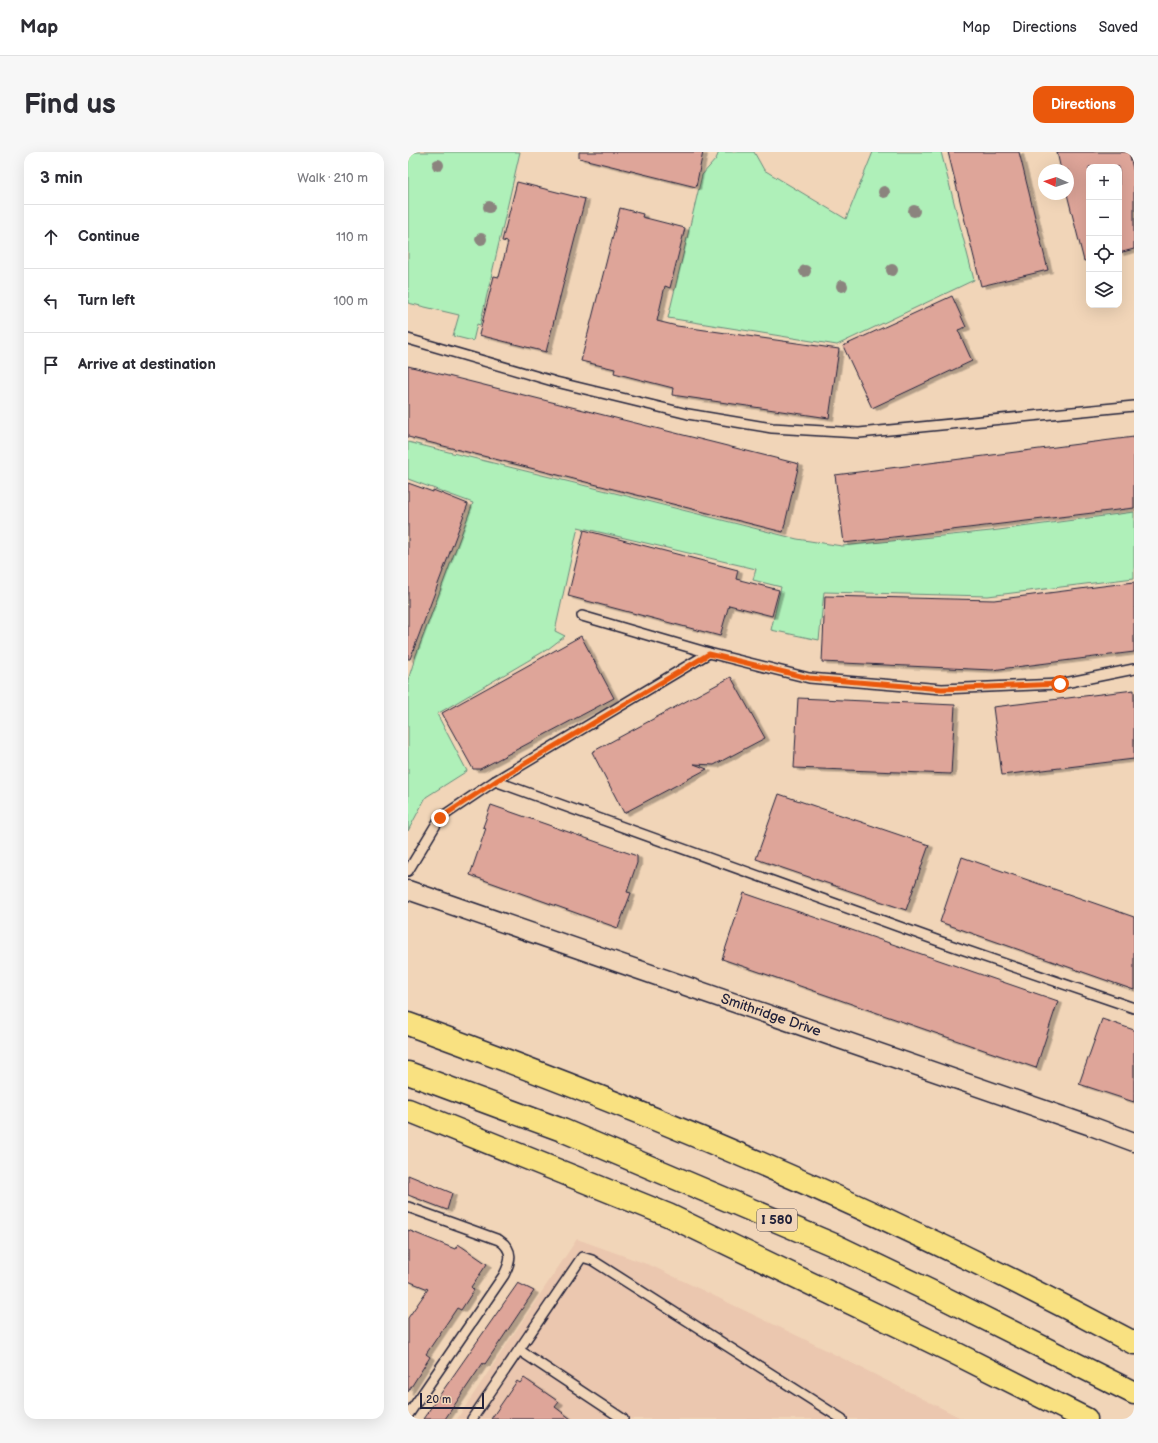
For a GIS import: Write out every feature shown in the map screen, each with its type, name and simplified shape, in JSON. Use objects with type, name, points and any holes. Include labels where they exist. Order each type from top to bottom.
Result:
[{"type":"highway","points":[[408,1024],[494,1055],[604,1098],[712,1142],[850,1202],[953,1251],[1134,1343]]},
{"type":"highway","name":"I 580","points":[[408,1073],[562,1130],[834,1245],[1134,1393]]},
{"type":"highway","points":[[408,1110],[668,1215],[953,1352],[1086,1419]]},
{"type":"highway","points":[[953,1352],[1067,1419]]},
{"type":"street","name":"Smithridge Drive","points":[[408,890],[1076,1120],[1134,1142]]},
{"type":"lane","points":[[408,339],[549,380],[688,414],[772,428],[859,433],[1134,406]]},
{"type":"lane","points":[[582,616],[709,654],[809,678],[942,689],[1060,684],[1134,668]]},
{"type":"lane","points":[[408,871],[440,818],[496,781],[709,654]]},
{"type":"lane","points":[[496,781],[947,944],[1134,1008]]},
{"type":"lane","points":[[408,1207],[499,1240],[506,1245],[510,1254],[510,1264],[504,1275],[408,1416]]},
{"type":"lane","points":[[472,1419],[582,1257],[592,1260],[842,1419]]},
{"type":"lane","points":[[519,1350],[623,1419]]},
{"type":"shaded area","points":[[577,1239],[652,1266],[802,1338],[963,1419],[457,1419]]},
{"type":"green space","points":[[408,152],[520,152],[480,325],[477,324],[473,341],[453,336],[459,315],[408,303]]},
{"type":"green space","points":[[719,152],[754,152],[764,170],[846,219],[873,152],[941,152],[974,280],[837,345],[668,318],[702,175],[716,159]]},
{"type":"green space","points":[[408,442],[797,539],[842,546],[991,531],[1134,512],[1134,578],[988,596],[824,592],[819,640],[771,630],[781,587],[753,580],[756,569],[578,527],[555,631],[565,636],[548,649],[437,714],[467,771],[426,797],[408,831],[408,680],[473,503],[408,479]]},
{"type":"building","points":[[579,152],[703,152],[696,187],[579,158]]},
{"type":"building","points":[[948,152],[1019,152],[1048,270],[981,286]]},
{"type":"building","points":[[1057,152],[1129,152],[1134,173],[1134,249],[1122,252],[1122,164],[1086,164],[1086,261],[1084,261],[1069,200],[1074,200],[1074,164],[1060,164]]},
{"type":"building","points":[[517,182],[585,199],[546,352],[479,335],[494,276],[499,277],[508,242],[502,241]]},
{"type":"building","points":[[620,208],[643,214],[642,217],[685,228],[670,288],[665,286],[657,321],[677,326],[839,349],[829,418],[672,395],[673,388],[614,373],[615,369],[581,361]]},
{"type":"building","points":[[952,296],[966,327],[958,330],[972,361],[872,408],[843,346]]},
{"type":"building","points":[[408,366],[799,464],[783,532],[408,437]]},
{"type":"building","points":[[1134,437],[1134,508],[844,543],[835,475]]},
{"type":"building","points":[[408,483],[433,492],[433,490],[468,504],[410,659],[408,659]]},
{"type":"building","points":[[584,530],[738,570],[736,579],[779,590],[772,616],[729,605],[720,636],[568,596]]},
{"type":"building","points":[[1134,582],[1134,652],[992,670],[822,662],[825,596],[994,600]]},
{"type":"building","points":[[581,636],[614,698],[480,769],[473,769],[442,713]]},
{"type":"building","points":[[731,677],[765,738],[714,765],[694,764],[707,769],[624,813],[592,752]]},
{"type":"building","points":[[1134,690],[1134,759],[1002,775],[993,707]]},
{"type":"building","points":[[798,698],[955,705],[951,774],[794,768]]},
{"type":"building","points":[[779,794],[929,845],[906,910],[756,859]]},
{"type":"building","points":[[491,805],[637,856],[637,863],[627,892],[631,893],[618,928],[470,875],[486,828],[483,827]]},
{"type":"building","points":[[962,857],[1134,917],[1134,990],[940,922]]},
{"type":"building","points":[[744,893],[1058,1001],[1036,1068],[722,959]]},
{"type":"building","points":[[1102,1019],[1134,1030],[1134,1102],[1079,1084]]},
{"type":"building","points":[[408,1175],[452,1193],[447,1210],[408,1195]]},
{"type":"building","points":[[408,1230],[455,1249],[458,1244],[487,1264],[471,1287],[474,1290],[461,1310],[457,1308],[426,1354],[430,1357],[408,1392],[408,1318],[428,1289],[408,1281]]},
{"type":"building","points":[[518,1283],[534,1291],[485,1364],[483,1363],[445,1419],[423,1419]]},
{"type":"building","points":[[524,1378],[559,1402],[555,1407],[571,1419],[491,1419],[517,1381],[520,1383]]},
{"type":"route","points":[[440,818],[496,781],[709,654],[809,678],[942,689],[1060,684]]}]
